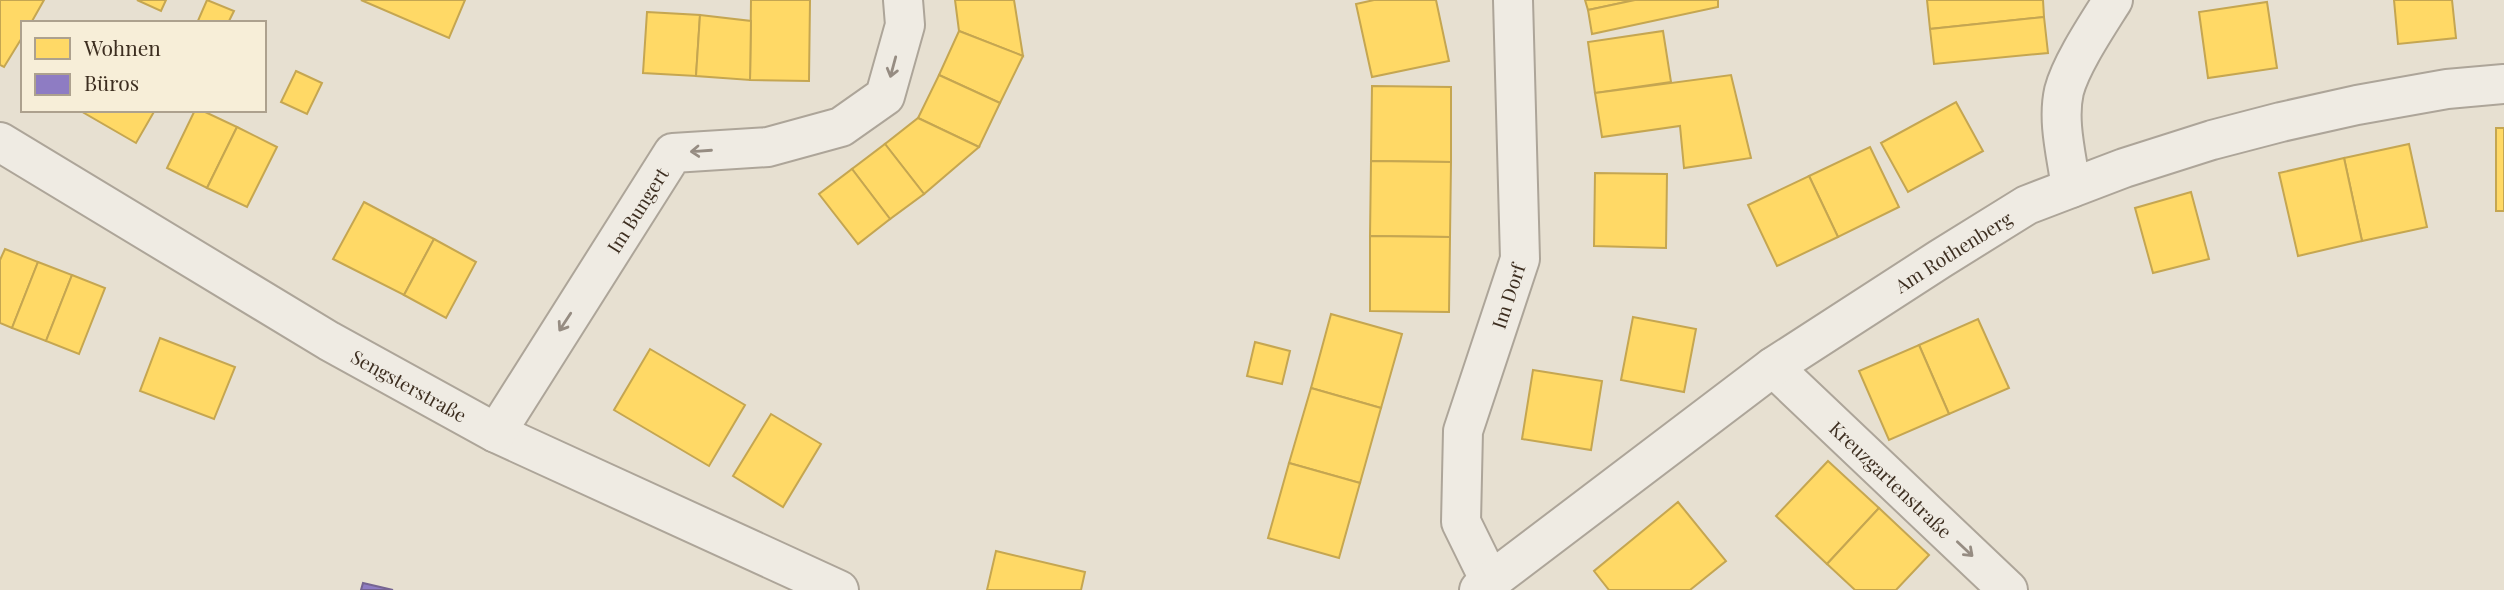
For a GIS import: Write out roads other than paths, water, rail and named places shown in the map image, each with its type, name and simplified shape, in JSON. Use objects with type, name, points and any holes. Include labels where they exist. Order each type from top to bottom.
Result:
[{"type":"street","name":"Im Bungert","points":[[496,433],[673,153],[768,147],[841,127],[885,96],[905,25],[903,0]]},
{"type":"street","name":"Im Dorf","points":[[1484,585],[1461,522],[1463,431],[1520,259],[1513,0]]},
{"type":"street","points":[[2071,188],[2062,124],[2064,90],[2087,42],[2113,0]]},
{"type":"street","name":"Am Rothenberg","points":[[1484,585],[1773,367],[2027,205],[2212,140],[2281,122],[2447,89],[2504,84]]},
{"type":"street","name":"Sengsterstraße","points":[[0,142],[329,341],[496,433],[839,590]]},
{"type":"street","name":"Kreuzgartenstraße","points":[[1773,367],[2008,590]]}]
